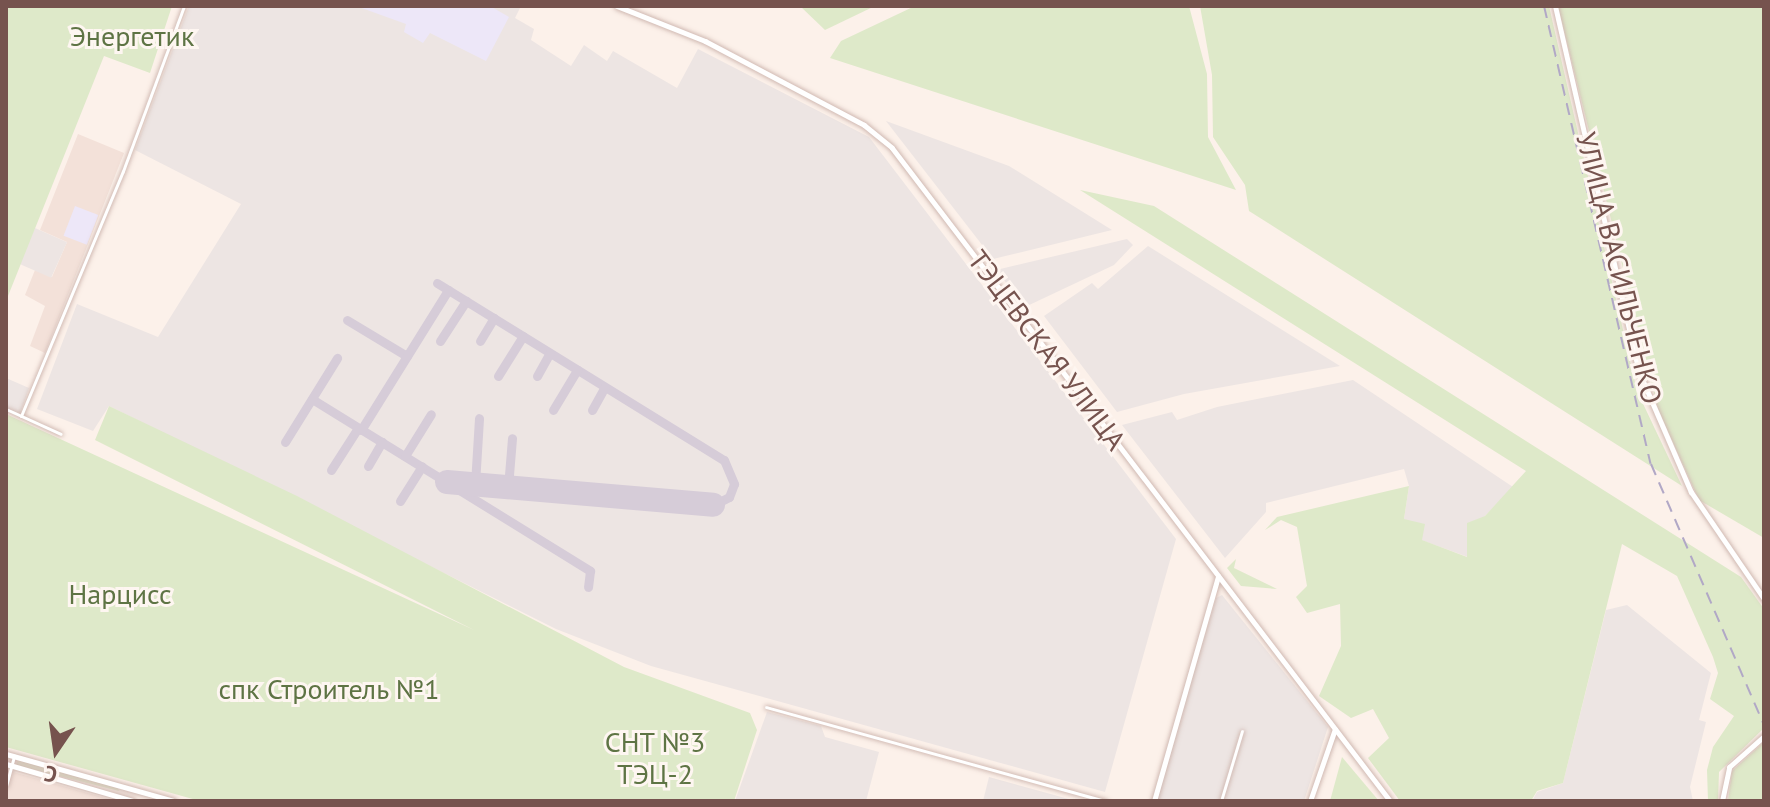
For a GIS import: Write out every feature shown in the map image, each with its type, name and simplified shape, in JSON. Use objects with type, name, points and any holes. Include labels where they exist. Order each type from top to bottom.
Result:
[{"type":"main road","name":"ТЭЦЕВСКАЯ УЛИЦА","points":[[617,6],[705,41],[880,137],[1390,801]]},
{"type":"main road","name":"УЛИЦА ВАСИЛЬЧЕНКО","points":[[1555,6],[1639,372],[1691,492],[1764,599]]},
{"type":"main road","points":[[1154,801],[1218,575]]},
{"type":"main road","points":[[1310,801],[1335,729]]},
{"type":"main road","points":[[1722,801],[1724,776],[1764,736]]},
{"type":"main road","points":[[6,754],[174,801]]},
{"type":"main road","points":[[9,765],[133,801]]},
{"type":"main road","points":[[121,799],[124,787]]},
{"type":"street","points":[[21,416],[123,171],[184,6]]},
{"type":"street","points":[[6,409],[61,434]]},
{"type":"street","points":[[766,707],[1106,801]]},
{"type":"street","points":[[1221,801],[1242,731]]},
{"type":"street","points":[[6,786],[9,765],[14,756]]},
{"type":"shaded area","points":[[189,6],[521,6],[515,18],[534,29],[531,40],[571,66],[584,45],[607,61],[613,51],[677,88],[698,49],[869,137],[1176,539],[1105,792],[651,666],[556,629],[109,406],[93,431],[37,409],[77,304],[158,337],[241,204],[135,150]]},
{"type":"shaded area","points":[[356,6],[490,6],[509,17],[486,61],[430,33],[423,43],[404,32],[406,24]]},
{"type":"shaded area","points":[[886,121],[1009,166],[1112,230],[993,259]]},
{"type":"shaded area","points":[[78,134],[124,153],[45,353],[30,346],[45,306],[25,295],[35,270],[52,277],[67,242],[40,230]]},
{"type":"shaded area","points":[[75,206],[98,215],[87,245],[64,236]]},
{"type":"shaded area","points":[[35,228],[67,242],[51,278],[19,264]]},
{"type":"shaded area","points":[[1127,239],[1133,245],[1114,265],[1025,307],[996,270]]},
{"type":"shaded area","points":[[1148,246],[1340,366],[1184,394],[1117,412],[1044,316],[1092,283],[1098,289]]},
{"type":"shaded area","points":[[6,378],[29,388],[20,414],[6,408]]},
{"type":"shaded area","points":[[1353,380],[1513,487],[1485,516],[1468,557],[1421,540],[1404,519],[1409,486],[1404,469],[1266,503],[1266,512],[1225,558],[1122,425],[1172,412],[1177,420],[1217,407]]},
{"type":"shaded area","points":[[1222,595],[1328,727],[1304,801],[1156,799],[1216,598]]},
{"type":"shaded area","points":[[1627,605],[1711,673],[1699,720],[1706,722],[1690,787],[1693,801],[1532,801],[1537,792],[1563,783],[1606,610]]},
{"type":"shaded area","points":[[767,712],[821,726],[825,737],[879,752],[866,801],[735,801]]},
{"type":"shaded area","points":[[6,770],[116,801],[6,801]]},
{"type":"shaded area","points":[[989,777],[1076,801],[983,801]]},
{"type":"green space","name":"Энергетик","points":[[6,6],[172,6],[150,73],[104,56],[6,301]]},
{"type":"green space","points":[[800,6],[875,6],[825,30]]},
{"type":"green space","points":[[915,6],[1189,6],[1207,74],[1208,137],[1236,190],[830,58],[841,41]]},
{"type":"green space","points":[[1200,6],[1549,6],[1637,391],[1682,486],[1249,211],[1245,185],[1213,137],[1212,75]]},
{"type":"green space","points":[[1558,6],[1764,6],[1764,538],[1699,500],[1658,409]]},
{"type":"green space","points":[[1080,190],[1154,206],[1741,577],[1764,609],[1764,728],[1719,772],[1718,801],[1708,801],[1707,770],[1713,747],[1734,716],[1710,699],[1718,673],[1713,657],[1677,576],[1622,544],[1563,783],[1537,791],[1531,801],[1400,801],[1368,758],[1389,738],[1373,709],[1351,718],[1319,696],[1341,646],[1340,604],[1307,613],[1296,597],[1307,586],[1297,527],[1281,520],[1265,530],[1277,517],[1409,486],[1404,519],[1425,524],[1422,540],[1467,557],[1467,523],[1485,516],[1526,471]]},
{"type":"green space","points":[[109,406],[297,496],[624,667],[750,713],[757,730],[734,801],[200,801],[6,747],[6,414],[474,630],[95,440]]},
{"type":"green space","points":[[1236,559],[1234,568],[1277,589],[1241,586],[1227,568]]},
{"type":"green space","points":[[1764,742],[1764,801],[1728,801],[1732,771]]},
{"type":"green space","points":[[1342,757],[1379,801],[1330,801]]},
{"type":"green space","points":[[18,759],[118,788],[119,791],[16,765]]},
{"type":"taxiway","points":[[437,283],[724,460],[734,484],[729,497],[713,505]]},
{"type":"taxiway","points":[[361,430],[448,290]]},
{"type":"taxiway","points":[[440,341],[466,301]]},
{"type":"taxiway","points":[[480,341],[494,318]]},
{"type":"taxiway","points":[[347,320],[407,356]]},
{"type":"taxiway","points":[[498,376],[523,336]]},
{"type":"taxiway","points":[[537,376],[550,353]]},
{"type":"taxiway","points":[[285,442],[337,358]]},
{"type":"taxiway","points":[[553,410],[577,370]]},
{"type":"taxiway","points":[[592,410],[605,387]]},
{"type":"taxiway","points":[[312,399],[590,571],[588,587]]},
{"type":"taxiway","points":[[405,456],[431,414]]},
{"type":"taxiway","points":[[475,484],[479,418]]},
{"type":"taxiway","points":[[331,470],[358,428]]},
{"type":"taxiway","points":[[508,487],[512,438]]},
{"type":"taxiway","points":[[368,466],[382,442]]},
{"type":"taxiway","points":[[400,501],[422,466]]},
{"type":"runway","points":[[447,482],[713,505]]},
{"type":"railway","points":[[1544,6],[1651,464],[1764,725]]},
{"type":"park label","name":"Нарцисс","points":[[120,594]]},
{"type":"park label","name":"спк Строитель №1","points":[[329,689]]},
{"type":"park label","name":"СНТ №3 ТЭЦ-2","points":[[655,758]]}]
